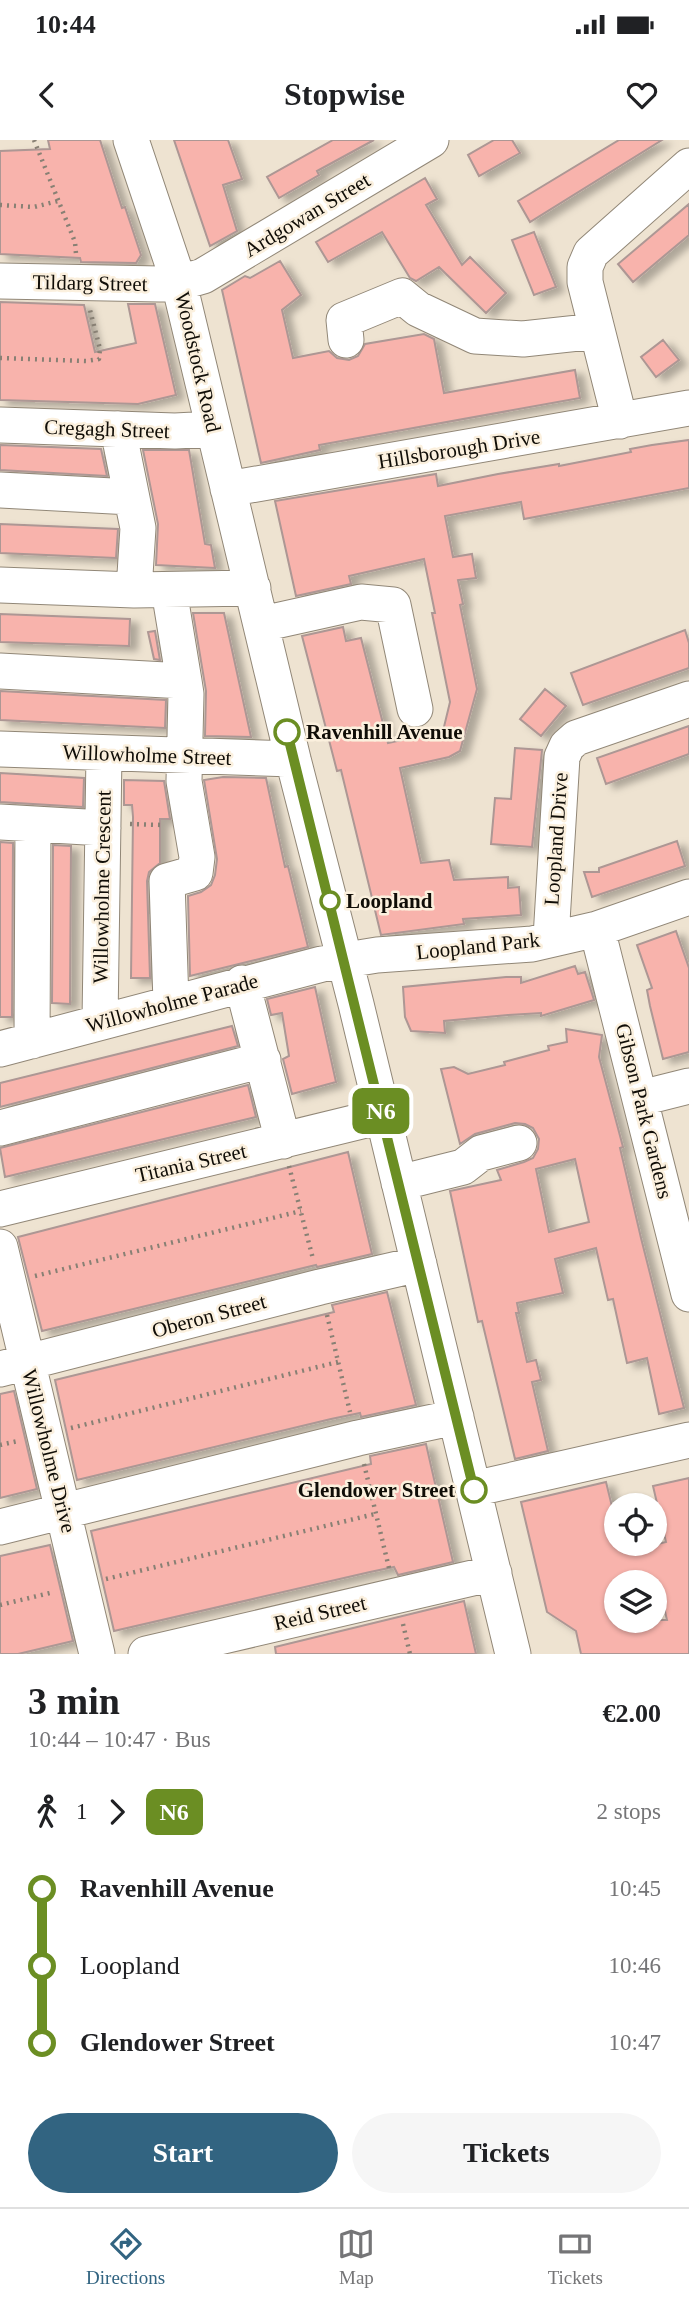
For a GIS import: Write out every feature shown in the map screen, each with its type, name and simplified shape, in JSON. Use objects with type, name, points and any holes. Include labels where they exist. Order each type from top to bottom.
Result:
[{"type":"street","name":"Woodstock Road","points":[[131,140],[179,283],[513,1654]]},
{"type":"street","name":"Ardgowan Street","points":[[179,283],[203,276],[248,251],[431,140]]},
{"type":"street","points":[[620,421],[585,282],[585,267],[591,253],[689,166]]},
{"type":"street","name":"Tildarg Street","points":[[0,281],[179,283]]},
{"type":"street","points":[[346,340],[344,320],[402,296],[418,309],[475,336],[523,339],[597,331]]},
{"type":"street","name":"Hillsborough Drive","points":[[228,489],[689,408]]},
{"type":"street","name":"Cregagh Street","points":[[0,425],[175,431],[214,429]]},
{"type":"street","points":[[118,429],[138,528],[134,590]]},
{"type":"street","points":[[0,490],[131,497]]},
{"type":"street","points":[[0,585],[134,590],[253,588]]},
{"type":"street","points":[[169,590],[186,694],[184,781],[197,857],[195,873],[167,881],[171,1003]]},
{"type":"street","points":[[262,624],[361,602],[393,605],[415,709]]},
{"type":"street","points":[[0,671],[184,681]]},
{"type":"street","name":"Loopland Drive","points":[[551,939],[562,757],[567,746],[576,738],[689,699]]},
{"type":"street","name":"Willowholme Street","points":[[0,749],[293,759]]},
{"type":"street","name":"Willowholme Crescent","points":[[100,1021],[104,753]]},
{"type":"street","points":[[16,1045],[16,823],[103,826]]},
{"type":"street","name":"Loopland Park","points":[[343,955],[532,944],[597,929],[689,897]]},
{"type":"street","name":"Gibson Park Gardens","points":[[597,929],[689,1294]]},
{"type":"street","name":"Willowholme Parade","points":[[16,1045],[343,955]]},
{"type":"street","points":[[242,983],[283,1141]]},
{"type":"street","points":[[0,1128],[263,1060]]},
{"type":"street","points":[[641,1098],[689,1086]]},
{"type":"street","name":"Titania Street","points":[[0,1209],[382,1116]]},
{"type":"street","points":[[399,1183],[463,1167],[481,1153],[519,1143]]},
{"type":"street","name":"Willowholme Drive","points":[[0,1247],[8,1283],[14,1366],[45,1434],[97,1654]]},
{"type":"street","name":"Oberon Street","points":[[14,1366],[419,1264]]},
{"type":"street","points":[[0,1527],[358,1438],[456,1417]]},
{"type":"street","points":[[473,1489],[689,1440]]},
{"type":"street","name":"Reid Street","points":[[146,1654],[494,1573]]},
{"type":"path","points":[[0,358],[86,361],[99,359],[100,349],[75,253],[75,242],[34,140]]},
{"type":"path","points":[[0,205],[34,207],[58,201]]},
{"type":"path","points":[[103,826],[192,827]]},
{"type":"path","points":[[283,1141],[396,1595]]},
{"type":"path","points":[[8,1283],[300,1211]]},
{"type":"path","points":[[0,1445],[338,1362]]},
{"type":"path","points":[[0,1605],[375,1514]]},
{"type":"building","points":[[48,140],[100,140],[122,208],[125,207],[141,255],[136,263],[81,262],[80,258],[0,254],[0,151],[50,149]]},
{"type":"building","points":[[174,140],[228,140],[242,179],[223,185],[237,231],[210,246]]},
{"type":"building","points":[[333,140],[374,140],[317,171],[319,175],[279,198],[267,177]]},
{"type":"building","points":[[494,140],[512,140],[520,153],[479,176],[468,155]]},
{"type":"building","points":[[619,140],[662,140],[530,222],[518,201]]},
{"type":"building","points":[[425,178],[437,199],[426,205],[462,265],[470,257],[506,293],[486,313],[439,267],[416,281],[410,278],[382,232],[328,262],[316,242]]},
{"type":"building","points":[[689,204],[689,235],[633,282],[618,264]]},
{"type":"building","points":[[534,232],[556,287],[534,295],[512,240]]},
{"type":"building","points":[[280,261],[301,295],[282,310],[293,358],[329,351],[337,358],[349,360],[358,356],[365,344],[424,334],[434,339],[444,393],[575,370],[580,398],[319,445],[320,450],[261,463],[222,290],[245,276],[250,278]]},
{"type":"building","points":[[0,302],[84,305],[95,352],[136,343],[128,304],[155,304],[176,395],[138,404],[0,400]]},
{"type":"building","points":[[663,340],[679,360],[656,377],[641,357]]},
{"type":"building","points":[[689,440],[689,488],[524,519],[521,502],[445,516],[453,557],[472,554],[476,578],[458,580],[463,604],[460,605],[477,689],[460,751],[449,757],[400,768],[421,863],[449,860],[454,880],[508,877],[508,888],[519,887],[521,915],[463,919],[464,924],[381,935],[341,770],[337,771],[302,636],[343,627],[346,641],[361,638],[388,743],[443,731],[450,702],[424,559],[349,576],[351,584],[296,596],[275,501],[436,474],[438,486],[559,466],[631,452],[630,449]]},
{"type":"building","points":[[0,445],[101,449],[107,476],[0,470]]},
{"type":"building","points":[[143,450],[189,450],[205,544],[211,545],[215,568],[156,565],[158,524]]},
{"type":"building","points":[[0,524],[118,529],[116,558],[0,553]]},
{"type":"building","points":[[193,613],[224,613],[251,737],[205,736],[206,691]]},
{"type":"building","points":[[0,614],[130,619],[129,646],[0,642]]},
{"type":"building","points":[[685,630],[689,643],[689,668],[583,705],[571,673]]},
{"type":"building","points":[[155,631],[160,660],[154,659],[148,632]]},
{"type":"building","points":[[545,689],[566,706],[541,736],[520,719]]},
{"type":"building","points":[[0,691],[166,700],[165,728],[0,720]]},
{"type":"building","points":[[689,726],[689,754],[606,784],[597,758]]},
{"type":"building","points":[[515,748],[542,750],[532,847],[491,844],[495,798],[511,799]]},
{"type":"building","points":[[0,773],[84,778],[83,807],[0,802]]},
{"type":"building","points":[[223,777],[266,778],[285,867],[288,866],[308,947],[190,976],[188,896],[211,885],[217,859],[204,780]]},
{"type":"building","points":[[124,780],[164,781],[170,819],[160,819],[160,863],[149,872],[147,881],[150,978],[131,978],[133,817],[132,805],[124,805]]},
{"type":"building","points":[[677,841],[685,866],[592,897],[584,872],[599,872],[599,868]]},
{"type":"building","points":[[0,842],[13,843],[12,1017],[0,1017]]},
{"type":"building","points":[[53,845],[71,846],[70,1004],[52,1003]]},
{"type":"building","points":[[676,931],[689,968],[689,1052],[663,1059],[647,990],[652,988],[637,945]]},
{"type":"building","points":[[575,966],[578,974],[585,972],[594,1000],[541,1016],[541,1013],[444,1021],[445,1033],[411,1031],[405,1017],[403,987],[506,977],[521,977],[521,983]]},
{"type":"building","points":[[315,987],[336,1082],[292,1094],[283,1059],[289,1056],[282,1013],[271,1015],[267,999]]},
{"type":"building","points":[[232,1026],[238,1046],[0,1107],[0,1083]]},
{"type":"building","points":[[566,1029],[602,1035],[599,1057],[623,1147],[620,1148],[641,1238],[684,1408],[659,1414],[647,1358],[627,1363],[613,1299],[608,1300],[596,1248],[555,1259],[563,1293],[517,1303],[519,1313],[516,1313],[527,1362],[536,1360],[541,1380],[532,1382],[548,1451],[515,1459],[482,1321],[478,1322],[450,1191],[501,1180],[497,1170],[533,1158],[539,1139],[533,1128],[515,1123],[475,1134],[460,1144],[441,1069],[454,1067],[468,1074],[505,1065],[504,1062],[549,1050],[548,1046],[567,1042]],"holes":[[[575,1159],[589,1222],[549,1232],[536,1169]]]},
{"type":"building","points":[[248,1085],[256,1117],[5,1177],[0,1148]]},
{"type":"building","points":[[348,1152],[372,1254],[42,1331],[18,1237]]},
{"type":"building","points":[[387,1292],[416,1405],[361,1417],[360,1413],[331,1419],[77,1480],[55,1380],[334,1312],[332,1305]]},
{"type":"building","points":[[14,1391],[37,1489],[0,1498],[0,1394]]},
{"type":"building","points":[[426,1444],[453,1562],[398,1575],[394,1567],[114,1631],[91,1531],[371,1464],[370,1456]]},
{"type":"building","points":[[689,1478],[689,1654],[581,1654],[576,1631],[547,1612],[521,1502],[606,1482],[609,1493],[604,1493],[604,1556],[667,1556],[667,1493],[655,1493],[653,1486]]},
{"type":"building","points":[[50,1545],[73,1641],[18,1654],[0,1654],[0,1556]]},
{"type":"building","points":[[464,1601],[476,1654],[276,1654],[275,1647]]},
{"type":"bus line","name":"N6","points":[[287,732],[474,1490]]},
{"type":"place","name":"Ravenhill Avenue","points":[[287,732]]},
{"type":"place","name":"Loopland","points":[[330,901]]},
{"type":"place","name":"Glendower Street","points":[[474,1490]]}]
